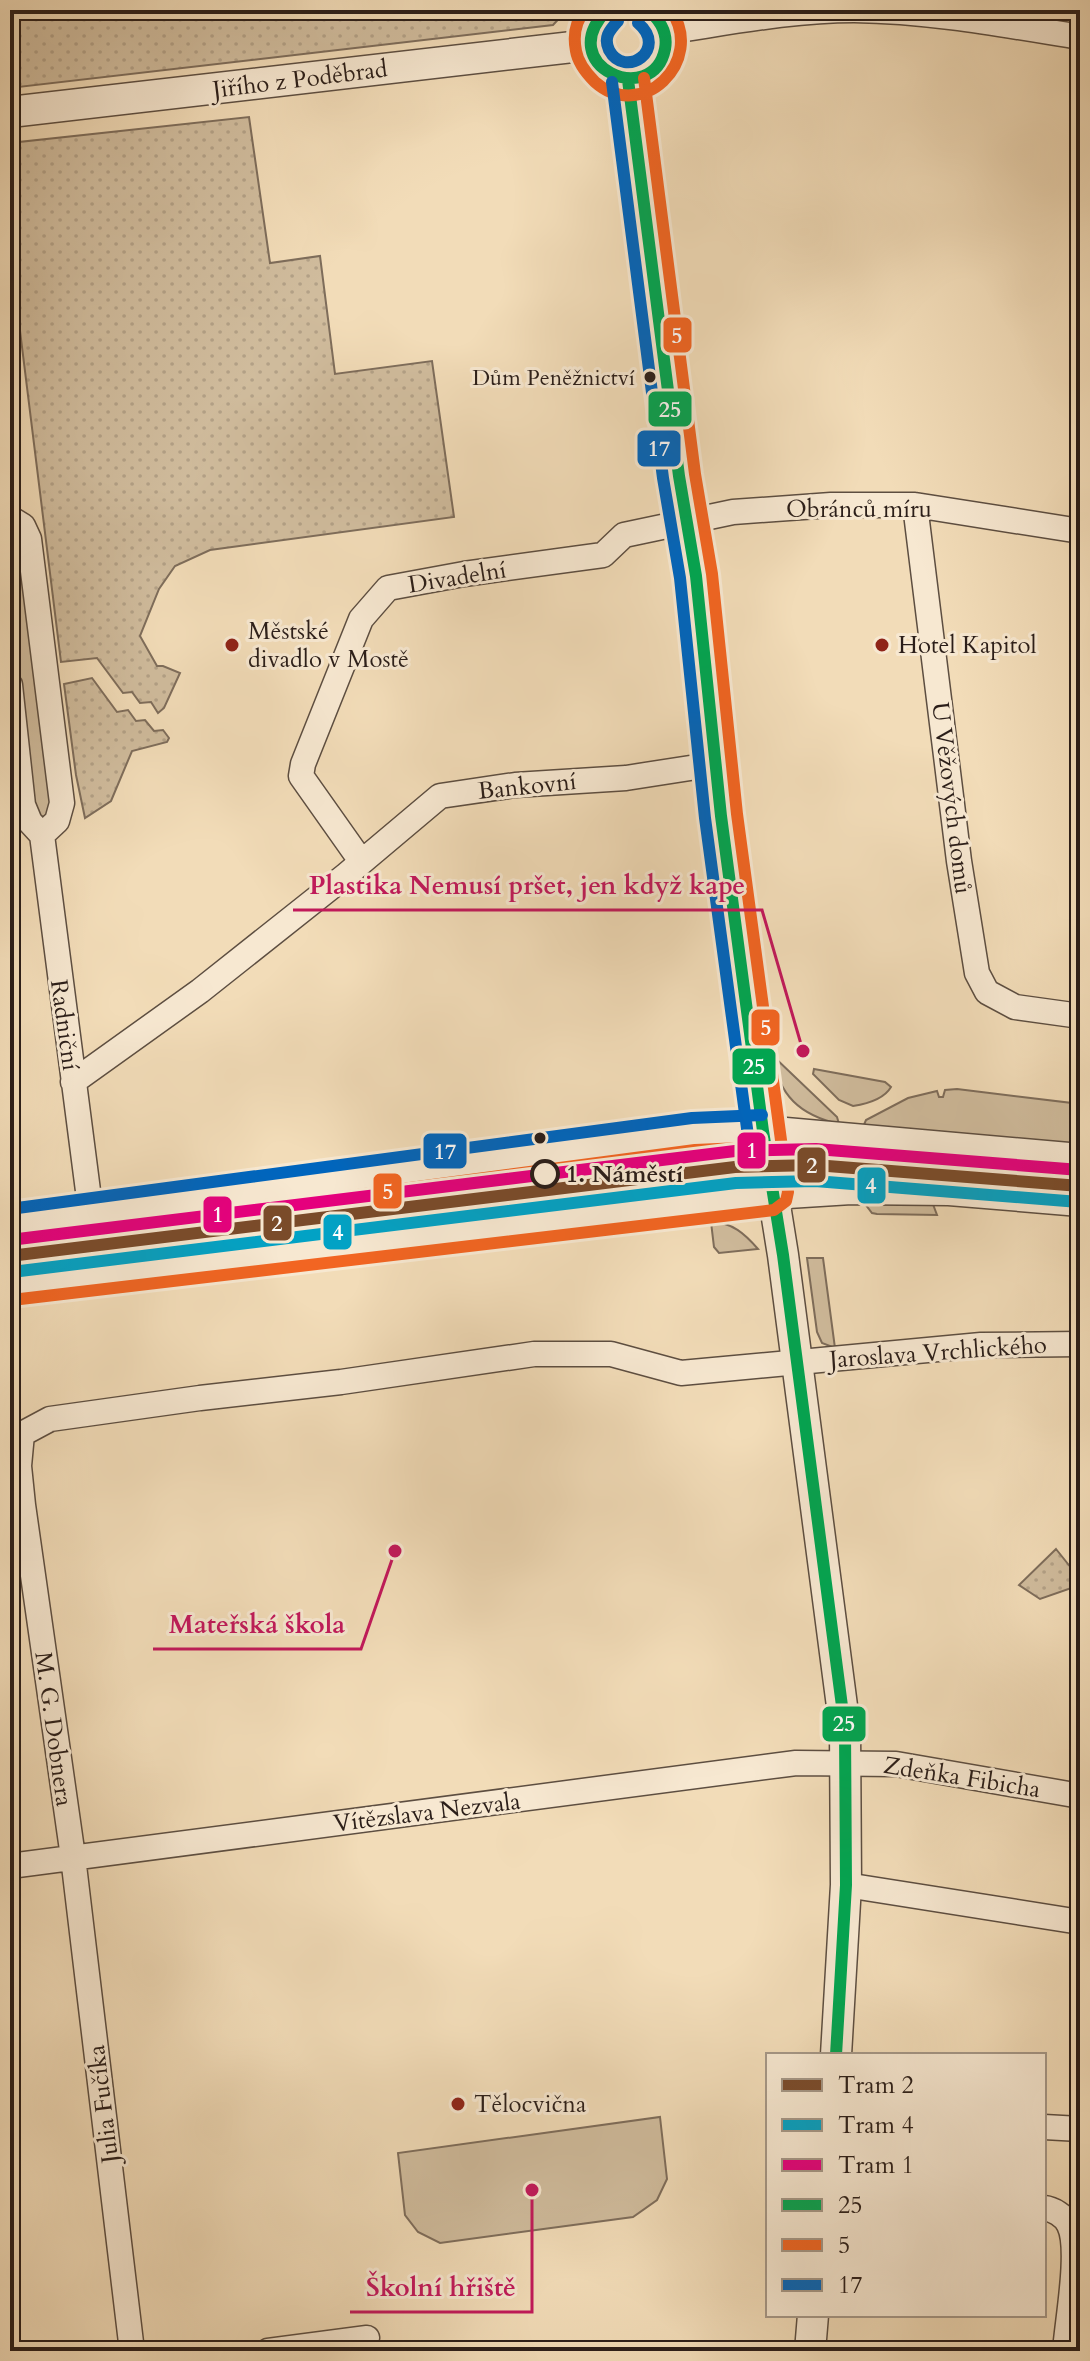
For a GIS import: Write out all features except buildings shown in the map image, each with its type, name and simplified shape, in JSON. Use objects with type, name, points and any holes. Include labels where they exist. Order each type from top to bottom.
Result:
[{"type":"street","points":[[607,10],[594,23],[590,45],[592,56],[606,73],[628,80],[639,78],[658,65],[663,55],[656,21],[852,10],[929,14],[1080,37]]},
{"type":"street","name":"Jiřího z Poděbrad","points":[[10,112],[590,45]]},
{"type":"street","points":[[628,80],[686,523],[696,576],[716,764],[763,1131],[783,1255],[845,1729],[846,1885],[836,2053]]},
{"type":"street","name":"Obránců míru","points":[[686,523],[733,512],[831,505],[915,505],[1080,531]]},
{"type":"street","name":"U Věžových domů","points":[[915,505],[977,973],[987,992],[1015,1007],[1080,1016]]},
{"type":"street","points":[[11,517],[23,526],[29,539],[62,803],[57,821],[42,835]]},
{"type":"street","name":"Divadelní","points":[[361,861],[301,776],[303,764],[361,619],[388,588],[603,555],[624,535],[686,523]]},
{"type":"street","name":"Radniční","points":[[10,685],[23,805],[30,822],[42,835],[91,1214]]},
{"type":"street","name":"Bankovní","points":[[361,861],[440,796],[515,785],[626,778],[716,764]]},
{"type":"street","points":[[73,1082],[200,991],[361,861]]},
{"type":"street","points":[[10,1225],[694,1134],[763,1131],[1080,1159]]},
{"type":"street","points":[[10,1284],[772,1194],[851,1189],[949,1190],[1080,1201]]},
{"type":"street","name":"Jaroslava Vrchlického","points":[[22,1434],[50,1419],[534,1354],[611,1354],[681,1373],[981,1345],[1080,1344]]},
{"type":"street","name":"M. G. Dobnera","points":[[22,1434],[16,1506],[73,1857]]},
{"type":"street","name":"Zdeňka Fibicha","points":[[844,1762],[896,1764],[1080,1796]]},
{"type":"street","name":"Vítězslava Nezvala","points":[[10,1866],[796,1763],[844,1762]]},
{"type":"street","name":"Julia Fučíka","points":[[73,1857],[132,2351]]},
{"type":"street","points":[[846,1885],[1080,1922]]},
{"type":"street","points":[[1046,2127],[1080,2129]]},
{"type":"street","points":[[1046,2208],[1052,2209],[1069,2222],[1074,2245],[1065,2351]]},
{"type":"street","points":[[810,2351],[813,2317]]},
{"type":"street","points":[[268,2351],[367,2338]]},
{"type":"shaded area","points":[[10,10],[567,10],[553,25],[10,88]]},
{"type":"shaded area","points":[[249,117],[270,263],[320,256],[335,374],[432,361],[454,517],[210,550],[175,566],[159,589],[140,636],[157,666],[180,673],[164,708],[158,713],[151,702],[140,703],[132,692],[123,693],[97,658],[61,662],[10,250],[10,143]]},
{"type":"shaded area","points":[[10,530],[18,533],[53,812],[45,817],[35,815],[31,805],[10,635]]},
{"type":"shaded area","points":[[92,678],[117,712],[128,710],[136,721],[145,720],[154,731],[163,730],[169,738],[167,742],[132,751],[111,801],[85,818],[64,684]]},
{"type":"shaded area","points":[[772,1055],[837,1117],[839,1124],[813,1115],[794,1102],[780,1082]]},
{"type":"shaded area","points":[[814,1069],[885,1082],[891,1087],[879,1098],[853,1106],[839,1100],[813,1074]]},
{"type":"shaded area","points":[[945,1090],[1080,1104],[1080,1147],[863,1127],[866,1120],[908,1098],[937,1091],[939,1097],[943,1097]]},
{"type":"shaded area","points":[[529,1167],[531,1179],[54,1239],[53,1230]]},
{"type":"shaded area","points":[[532,1194],[533,1203],[57,1265],[56,1253]]},
{"type":"shaded area","points":[[931,1199],[937,1215],[872,1213],[862,1200]]},
{"type":"shaded area","points":[[711,1222],[738,1230],[758,1249],[719,1253],[714,1247]]},
{"type":"shaded area","points":[[807,1258],[823,1258],[835,1348],[822,1343],[817,1332]]},
{"type":"shaded area","points":[[1056,1549],[1080,1579],[1080,1585],[1040,1599],[1019,1585]]},
{"type":"shaded area","points":[[660,2117],[667,2179],[657,2200],[633,2217],[440,2243],[418,2232],[405,2215],[398,2153]]},
{"type":"tram line","name":"1","points":[[10,1240],[735,1151],[816,1149],[1080,1170]]},
{"type":"tram line","name":"2","points":[[10,1256],[735,1167],[815,1165],[1080,1186]]},
{"type":"tram line","name":"4","points":[[12,1272],[736,1183],[815,1181],[1079,1202]]},
{"type":"transit line","name":"5","points":[[585,10],[575,35],[581,64],[595,82],[613,93],[631,95],[648,91],[663,81],[674,66],[680,49],[680,30],[671,10]]},
{"type":"transit line","name":"25","points":[[607,10],[593,30],[591,48],[598,63],[611,73],[627,78],[643,76],[657,67],[665,49],[662,27],[648,10]]},
{"type":"transit line","name":"17","points":[[618,21],[608,34],[607,45],[616,59],[625,62],[641,58],[647,51],[649,42],[638,23]]},
{"type":"transit line","name":"5","points":[[12,1300],[774,1210],[786,1201],[788,1192],[737,814],[712,574],[695,474],[644,78]]},
{"type":"transit line","name":"25","points":[[628,80],[679,476],[696,576],[721,816],[845,1729],[846,1885],[836,2053]]},
{"type":"transit line","name":"17","points":[[10,1268],[754,1180],[705,818],[680,578],[663,478],[612,82]]},
{"type":"transit line","name":"17","points":[[10,1209],[692,1118],[762,1115]]},
{"type":"transit line","name":"5","points":[[12,1241],[695,1150],[764,1147]]},
{"type":"place","name":"Dům Peněžnictví","points":[[650,377]]},
{"type":"place","name":"Městské divadlo v Mostě","points":[[232,645]]},
{"type":"place","name":"Hotel Kapitol","points":[[882,645]]},
{"type":"place","name":"Plastika Nemusí pršet, jen když kape","points":[[803,1051]]},
{"type":"place","name":"1. Náměstí","points":[[545,1174]]},
{"type":"place","name":"Mateřská škola","points":[[395,1551]]},
{"type":"place","name":"Tělocvična","points":[[458,2104]]},
{"type":"place","name":"Školní hřiště","points":[[532,2190]]}]
